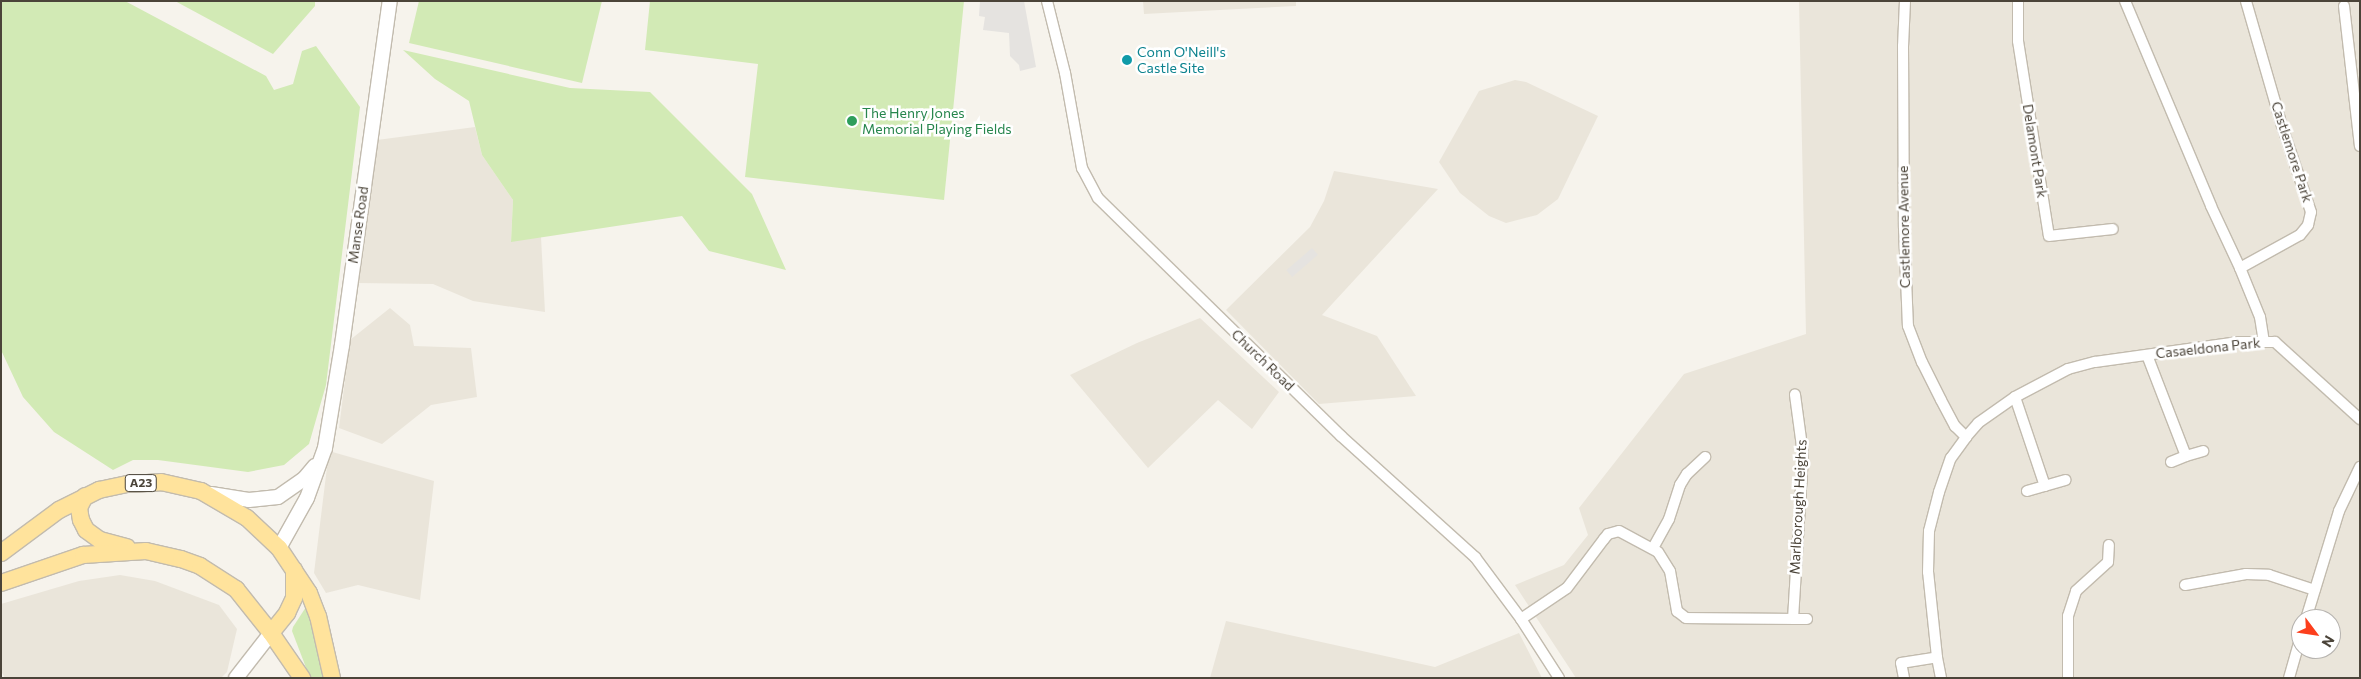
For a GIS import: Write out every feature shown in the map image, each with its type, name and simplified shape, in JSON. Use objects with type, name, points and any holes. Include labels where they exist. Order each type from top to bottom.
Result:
[{"type":"main road","name":"A23","points":[[1,553],[59,510],[99,490],[128,484],[161,482],[201,491],[247,518],[279,548],[309,592],[318,616],[332,678]]},
{"type":"main road","points":[[85,496],[79,508],[80,520],[86,530],[100,540],[200,566],[236,589],[260,618],[302,678]]},
{"type":"main road","points":[[1,583],[83,555],[146,551]]},
{"type":"main road","points":[[271,633],[287,613],[294,598],[294,570]]},
{"type":"main road","points":[[260,618],[283,610],[294,598]]},
{"type":"street","name":"Manse Road","points":[[279,548],[308,498],[325,448],[390,1]]},
{"type":"street","name":"Church Road","points":[[1047,1],[1065,73],[1082,168],[1098,198],[1341,436],[1465,547],[1484,568],[1521,619],[1559,678]]},
{"type":"street","name":"Castlemore Avenue","points":[[1905,1],[1903,46],[1904,228],[1908,326],[1922,362],[1941,400],[1955,426],[1966,436]]},
{"type":"street","name":"Delamont Park","points":[[2018,1],[2018,41],[2049,236],[2113,229]]},
{"type":"street","points":[[2125,1],[2211,206],[2240,268],[2260,317],[2264,341]]},
{"type":"street","name":"Castlemore Park","points":[[2240,268],[2300,235],[2308,225],[2310,212],[2282,126],[2246,1]]},
{"type":"street","points":[[2344,6],[2360,146]]},
{"type":"street","name":"Casaeldona Park","points":[[1942,678],[1937,657],[1928,572],[1929,532],[1939,492],[1951,458],[1966,436],[1978,423],[2015,397],[2068,369],[2095,362],[2239,342],[2264,341],[2275,342],[2286,350],[2360,419]]},
{"type":"street","name":"Casaeldona Park","points":[[2147,355],[2186,456]]},
{"type":"street","name":"Marlborough Heights","points":[[1793,619],[1803,454],[1795,395]]},
{"type":"street","points":[[2015,397],[2045,486]]},
{"type":"street","name":"Manse Road","points":[[201,491],[249,500],[278,496],[304,479],[315,466],[325,448]]},
{"type":"street","points":[[2170,462],[2203,451]]},
{"type":"street","points":[[1652,548],[1669,519],[1680,485],[1687,474],[1705,458]]},
{"type":"street","points":[[2309,609],[2339,511],[2360,467]]},
{"type":"street","points":[[2027,491],[2065,480]]},
{"type":"street","points":[[1521,619],[1567,588],[1608,534],[1619,531],[1658,552],[1670,571],[1677,610],[1686,618],[1807,619]]},
{"type":"street","points":[[2068,678],[2068,616],[2076,591],[2108,562],[2109,545]]},
{"type":"street","points":[[2185,585],[2246,574],[2269,575],[2315,590]]},
{"type":"street","points":[[250,661],[260,630],[260,618]]},
{"type":"street","points":[[236,678],[271,633]]},
{"type":"street","points":[[1904,678],[1901,663],[1937,657]]},
{"type":"street","points":[[2288,678],[2294,659]]},
{"type":"shaded area","points":[[980,1],[1024,1],[1036,67],[1020,71],[1019,65],[1010,56],[1009,33],[983,30],[985,17],[979,16]]},
{"type":"shaded area","points":[[1143,1],[1296,1],[1296,6],[1144,14]]},
{"type":"shaded area","points":[[1799,1],[2360,1],[2360,678],[1576,678],[1515,585],[1564,565],[1588,535],[1579,508],[1684,374],[1806,334]]},
{"type":"shaded area","points":[[1515,80],[1526,82],[1598,116],[1558,199],[1537,215],[1506,223],[1489,216],[1460,193],[1439,162],[1479,91]]},
{"type":"shaded area","points":[[475,127],[482,155],[513,200],[511,241],[541,237],[545,312],[473,301],[433,284],[357,283],[377,140]]},
{"type":"shaded area","points":[[1334,171],[1438,189],[1322,315],[1377,336],[1416,396],[1319,404],[1226,310],[1310,227],[1324,201]]},
{"type":"shaded area","points":[[1312,248],[1318,255],[1292,277],[1286,270]]},
{"type":"shaded area","points":[[390,308],[410,325],[414,346],[471,348],[477,397],[431,405],[382,444],[339,428],[350,340]]},
{"type":"shaded area","points":[[1200,318],[1279,392],[1252,429],[1218,400],[1148,468],[1070,375],[1137,343]]},
{"type":"shaded area","points":[[329,451],[434,481],[420,600],[358,585],[326,593],[314,573]]},
{"type":"shaded area","points":[[120,575],[155,581],[219,605],[237,629],[227,672],[221,678],[5,678],[1,671],[1,604],[79,581]]},
{"type":"shaded area","points":[[1226,621],[1435,667],[1519,633],[1542,678],[1210,678]]},
{"type":"green space","points":[[1,1],[125,1],[266,76],[274,90],[293,84],[302,51],[316,46],[360,107],[326,385],[309,444],[284,465],[248,472],[158,460],[133,460],[113,470],[54,432],[23,397],[1,350]]},
{"type":"green space","points":[[175,1],[315,1],[315,6],[273,54]]},
{"type":"green space","points":[[419,1],[602,1],[582,83],[409,43]]},
{"type":"green space","name":"The Henry Jones Memorial Playing Fields","points":[[650,1],[964,1],[944,200],[745,177],[758,64],[645,50]]},
{"type":"green space","points":[[403,50],[570,88],[650,92],[752,194],[786,270],[709,251],[682,216],[511,242],[513,200],[482,155],[469,101],[435,79]]},
{"type":"green space","points":[[306,607],[326,678],[310,678],[292,631]]},
{"type":"place","name":"Conn O'Neill's Castle Site","points":[[1127,60]]},
{"type":"place","name":"The Henry Jones Memorial Playing Fields","points":[[852,121]]}]
